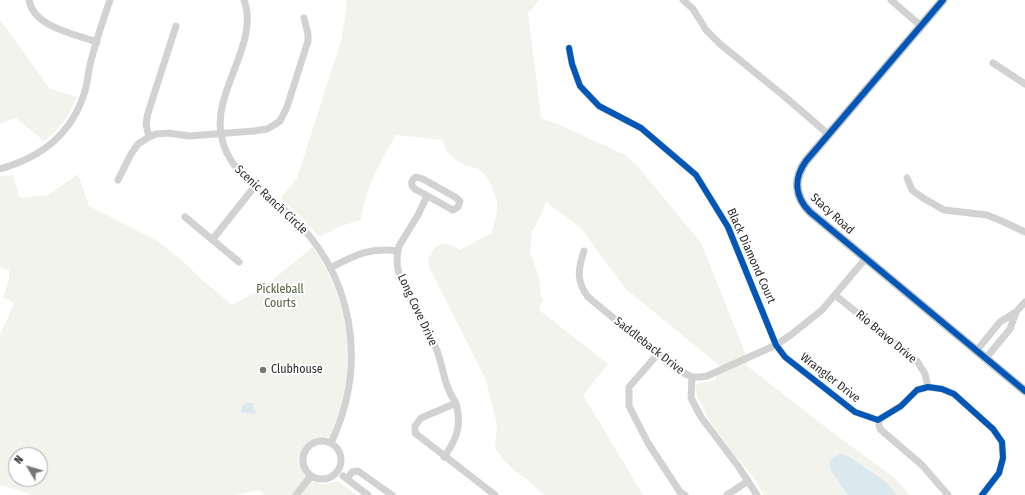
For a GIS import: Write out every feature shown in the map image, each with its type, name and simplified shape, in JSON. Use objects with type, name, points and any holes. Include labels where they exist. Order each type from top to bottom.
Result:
[{"type":"main road","name":"Stacy Road","points":[[943,0],[828,134],[802,167],[798,175],[797,184],[800,199],[810,212],[1025,391]]},
{"type":"street","points":[[29,0],[34,13],[44,22],[55,28],[97,42]]},
{"type":"street","points":[[0,169],[23,162],[36,155],[58,138],[69,125],[82,101],[87,83],[90,62],[110,0]]},
{"type":"street","name":"Scenic Ranch Circle","points":[[244,0],[248,18],[247,31],[225,98],[221,117],[220,133],[224,146],[233,166],[237,171],[301,226],[316,245],[330,268],[343,298],[350,326],[352,351],[351,379],[341,420],[332,443]]},
{"type":"street","points":[[683,0],[693,9],[706,30],[720,44],[828,134]]},
{"type":"street","points":[[891,0],[921,26]]},
{"type":"street","points":[[118,180],[138,144],[148,137],[156,134],[162,133],[189,136],[261,130],[280,121],[287,108],[308,41],[304,18]]},
{"type":"street","points":[[148,137],[146,124],[148,113],[176,26]]},
{"type":"street","name":"Black Diamond Court","points":[[569,48],[572,64],[580,86],[598,106],[641,128],[696,175],[728,227],[776,345]]},
{"type":"street","points":[[993,63],[1025,84]]},
{"type":"street","points":[[420,177],[449,193],[458,199],[459,204],[458,207],[453,210],[427,196],[413,187],[412,181],[414,178],[420,177]]},
{"type":"street","points":[[907,178],[912,190],[944,210],[987,215],[1025,232]]},
{"type":"street","points":[[212,240],[255,186]]},
{"type":"street","name":"Long Cove Drive","points":[[427,196],[398,251],[398,269],[399,274],[435,347],[448,392],[456,403],[458,415],[457,432],[455,441],[444,457]]},
{"type":"street","points":[[185,217],[239,262]]},
{"type":"street","points":[[330,268],[352,256],[369,251],[398,251]]},
{"type":"street","name":"Saddleback Drive","points":[[584,251],[578,271],[584,292],[657,355],[680,372],[692,377],[707,376],[776,345],[811,320],[835,295],[866,258]]},
{"type":"street","name":"Rio Bravo Drive","points":[[835,295],[917,361],[925,374],[928,387]]},
{"type":"street","points":[[977,350],[1000,322],[1016,312],[1025,302]]},
{"type":"street","points":[[986,358],[1010,329],[1016,312]]},
{"type":"street","name":"Wrangler Drive","points":[[776,345],[785,357],[855,412],[878,420]]},
{"type":"street","points":[[657,355],[629,387],[629,406],[648,443],[680,492],[685,495]]},
{"type":"street","points":[[692,377],[692,398],[701,418],[738,466],[757,495]]},
{"type":"street","points":[[948,495],[922,465],[880,429],[878,420],[901,406],[917,390],[928,387],[942,389],[954,394],[993,429],[1002,442],[1003,458],[999,473],[982,495]]},
{"type":"street","points":[[456,403],[421,418],[415,426],[415,433],[418,437],[495,495]]},
{"type":"street","points":[[319,441],[332,443],[340,450],[342,456],[341,467],[338,472],[328,479],[322,480],[311,476],[306,472],[303,459],[304,453],[308,447],[319,441]]},
{"type":"street","points":[[347,479],[352,472],[358,471],[392,495]]},
{"type":"street","points":[[338,472],[368,495]]},
{"type":"street","points":[[296,495],[311,476]]},
{"type":"street","points":[[727,495],[748,481]]},
{"type":"green space","points":[[345,0],[539,0],[528,13],[541,118],[560,125],[625,155],[636,164],[701,243],[746,355],[747,366],[837,436],[895,478],[910,495],[764,495],[753,476],[732,452],[710,421],[697,396],[695,386],[699,383],[715,380],[720,366],[626,289],[580,227],[546,202],[532,232],[530,252],[539,277],[541,296],[543,300],[539,310],[608,364],[583,395],[643,495],[544,495],[528,480],[515,471],[502,458],[495,447],[497,425],[486,380],[430,269],[428,260],[434,249],[441,244],[451,245],[460,250],[492,233],[497,202],[492,187],[484,174],[480,170],[467,166],[455,159],[448,153],[443,140],[396,135],[379,165],[370,186],[361,220],[341,226],[319,237],[302,217],[281,198],[297,178],[341,41],[347,4]]},
{"type":"green space","points":[[0,20],[50,89],[77,97],[64,121],[55,132],[44,141],[16,118],[0,124]]},
{"type":"green space","name":"Pickleball Courts","points":[[78,174],[89,206],[158,241],[232,305],[260,290],[313,247],[326,270],[336,293],[343,316],[347,340],[347,364],[345,388],[339,412],[330,437],[312,440],[304,447],[301,461],[302,468],[310,479],[316,482],[323,484],[338,481],[357,495],[264,495],[259,490],[236,495],[34,495],[0,485],[0,335],[14,304],[13,302],[3,298],[9,279],[9,270],[0,268],[0,176],[13,175],[20,198],[48,195]]},
{"type":"shaded area","points":[[248,403],[253,403],[253,409],[256,411],[255,414],[241,412],[242,406]]},
{"type":"shaded area","points":[[840,454],[848,456],[886,482],[897,495],[848,495],[831,471],[829,464],[833,458]]},
{"type":"cycle path","points":[[943,0],[806,161],[799,174],[799,194],[801,200],[810,212],[1025,391]]},
{"type":"cycle path","points":[[569,48],[572,64],[580,86],[599,106],[641,128],[696,175],[728,227],[776,345],[785,357],[855,412],[878,420],[901,406],[917,390],[928,387],[942,389],[954,394],[993,429],[1002,442],[1003,458],[999,473],[982,495]]},
{"type":"place","name":"Clubhouse","points":[[263,370]]}]
